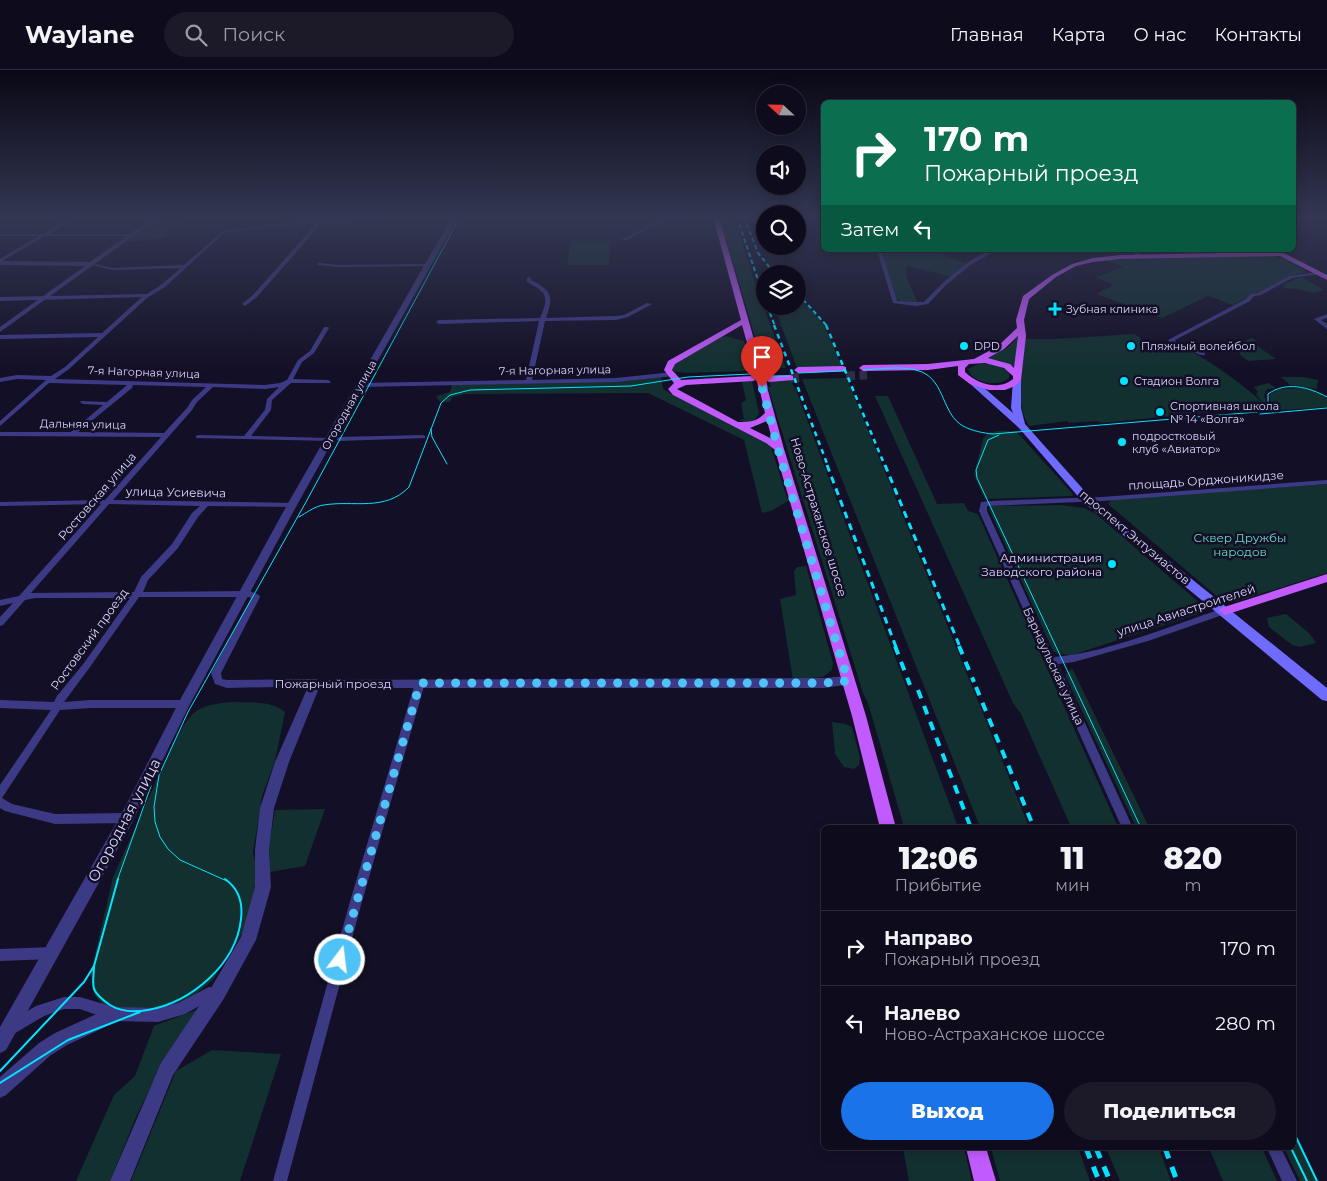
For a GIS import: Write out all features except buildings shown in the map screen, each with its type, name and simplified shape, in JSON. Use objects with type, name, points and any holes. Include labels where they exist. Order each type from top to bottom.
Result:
[{"type":"main road","name":"Ново-Астраханское шоссе","points":[[730,269],[757,364],[778,449],[848,681],[887,825]]},
{"type":"main road","name":"проспект Энтузиастов","points":[[1022,426],[1016,408],[1022,336],[1020,329],[1022,311],[1026,298],[1066,269]]},
{"type":"main road","points":[[1310,269],[1327,278]]},
{"type":"main road","points":[[744,321],[671,363],[668,370],[679,383],[672,389],[676,393],[769,441],[778,449]]},
{"type":"main road","points":[[969,380],[960,370],[969,362],[999,350],[1020,329]]},
{"type":"main road","points":[[720,336],[738,337],[750,342]]},
{"type":"main road","points":[[990,361],[1003,364],[1013,370],[1017,378],[1010,385],[996,387],[953,374],[932,371],[865,372],[928,367],[969,362],[990,361]]},
{"type":"main road","points":[[800,374],[844,372]]},
{"type":"main road","name":"7-я Нагорная улица","points":[[673,374],[750,376],[679,383]]},
{"type":"main road","points":[[768,375],[788,374]]},
{"type":"main road","name":"проспект Энтузиастов","points":[[969,380],[1022,426],[1086,499],[1327,696]]},
{"type":"main road","points":[[736,423],[746,426],[754,425],[764,420],[769,414]]},
{"type":"main road","name":"улица Авиастроителей","points":[[1225,611],[1327,578]]},
{"type":"main road","points":[[977,1150],[985,1181]]},
{"type":"street","points":[[0,330],[85,269]]},
{"type":"street","points":[[0,424],[51,379],[67,368],[148,295],[163,286],[183,269]]},
{"type":"street","points":[[245,304],[255,296],[279,269]]},
{"type":"street","name":"Огородная улица","points":[[5,1037],[127,818],[184,704],[328,440],[425,269]]},
{"type":"street","points":[[885,269],[895,302],[916,304],[926,303],[962,269]]},
{"type":"street","points":[[1203,354],[1175,344],[1172,340],[1248,300],[1252,295],[1259,294],[1291,277],[1318,273]]},
{"type":"street","points":[[529,278],[530,281],[542,288],[547,295],[549,303],[542,320],[529,381]]},
{"type":"street","points":[[0,299],[148,295]]},
{"type":"street","points":[[439,322],[616,318],[626,316],[649,304]]},
{"type":"street","points":[[1327,316],[1317,320],[1327,327]]},
{"type":"street","points":[[246,438],[268,410],[269,400],[289,381],[300,361],[312,352],[326,328]]},
{"type":"street","points":[[0,337],[102,335]]},
{"type":"street","name":"7-я Нагорная улица","points":[[360,385],[616,380],[673,374]]},
{"type":"street","name":"7-я Нагорная улица","points":[[0,380],[17,377],[265,387],[280,385],[289,381],[328,382]]},
{"type":"street","points":[[73,434],[130,387],[131,383]]},
{"type":"street","name":"Ростовская улица","points":[[0,623],[25,597],[106,502],[190,409],[194,402],[212,385]]},
{"type":"street","points":[[83,402],[109,404]]},
{"type":"street","name":"Дальняя улица","points":[[0,434],[166,435]]},
{"type":"street","points":[[198,437],[328,440]]},
{"type":"street","points":[[339,439],[424,437]]},
{"type":"street","name":"площадь Орджоникидзе","points":[[984,504],[1086,499],[1327,482]]},
{"type":"street","name":"улица Усиевича","points":[[0,504],[106,502],[292,506]]},
{"type":"street","name":"Ростовский проезд","points":[[0,794],[54,713],[57,705],[138,593],[144,580],[176,546],[195,515],[206,504]]},
{"type":"street","name":"Барнаульская улица","points":[[984,504],[983,511],[1127,825]]},
{"type":"street","points":[[0,602],[25,597],[138,593],[244,594]]},
{"type":"street","name":"Пожарный проезд","points":[[244,594],[256,597],[216,672],[218,681],[227,684],[824,683],[848,681]]},
{"type":"street","name":"улица Авиастроителей","points":[[1052,661],[1074,659],[1148,638],[1225,611]]},
{"type":"street","points":[[120,1181],[167,1069],[217,994],[248,940],[263,887],[263,829],[267,808],[282,762],[315,683]]},
{"type":"street","points":[[280,1181],[355,905],[420,683]]},
{"type":"street","points":[[0,704],[184,704]]},
{"type":"street","points":[[0,802],[9,808],[55,819],[127,818]]},
{"type":"street","points":[[0,955],[52,954]]},
{"type":"street","points":[[5,1037],[40,1011],[64,1003],[80,1003],[114,1014],[158,1016],[180,1009],[210,993],[217,994]]},
{"type":"street","points":[[0,1089],[45,1049],[61,1039],[114,1014]]},
{"type":"street","points":[[1275,1150],[1290,1181]]},
{"type":"green space","points":[[735,269],[751,269],[756,286],[756,315],[767,315],[786,368],[766,369]]},
{"type":"green space","points":[[885,269],[906,269],[906,276],[918,303],[900,301],[896,298]]},
{"type":"green space","points":[[919,269],[959,269],[950,276]]},
{"type":"green space","points":[[1119,269],[1301,269],[1307,272],[1290,276],[1258,293],[1249,294],[1248,297],[1233,305],[1208,296],[1162,318],[1096,294],[1113,285],[1096,277]]},
{"type":"green space","points":[[1301,277],[1324,290],[1313,293],[1298,289],[1282,288],[1285,286],[1283,285]]},
{"type":"green space","points":[[806,305],[824,325],[842,367],[797,368],[777,315],[806,315]]},
{"type":"green space","name":"Стадион Волга","points":[[1135,334],[1156,350],[1176,347],[1195,354],[1233,378],[1262,402],[1256,394],[1258,392],[1254,387],[1268,383],[1276,388],[1267,389],[1264,395],[1267,406],[1255,411],[1235,412],[1229,407],[1227,408],[1231,410],[1101,423],[1098,421],[1069,423],[1067,421],[1029,426],[1021,406],[1020,395],[1025,339]]},
{"type":"green space","points":[[726,336],[744,341],[751,364],[748,365],[749,371],[686,373],[673,371],[674,364]]},
{"type":"green space","points":[[1019,336],[1015,367],[988,358],[1008,347]]},
{"type":"green space","points":[[1251,338],[1256,340],[1253,343],[1276,359],[1248,361],[1239,354],[1241,353],[1231,349]]},
{"type":"green space","points":[[978,364],[998,366],[1009,372],[1009,378],[1005,381],[993,383],[980,381],[968,369]]},
{"type":"green space","points":[[661,377],[663,389],[690,404],[732,423],[771,447],[788,501],[773,510],[762,513],[744,440],[648,393],[466,394],[452,397],[450,402],[440,401],[436,396],[450,392],[452,385],[633,380]]},
{"type":"green space","points":[[1281,377],[1303,377],[1318,380],[1317,389],[1290,385]]},
{"type":"green space","points":[[846,378],[1028,825],[979,825],[802,379]]},
{"type":"green space","points":[[790,379],[796,390],[957,825],[903,825],[868,703],[863,693],[768,387],[771,387],[769,380]]},
{"type":"green space","points":[[752,381],[759,413],[754,421],[745,422],[739,420],[744,419],[741,403],[746,400],[742,382]]},
{"type":"green space","points":[[1304,388],[1315,391],[1327,398],[1327,407],[1268,411],[1271,406],[1270,394],[1279,389]]},
{"type":"green space","points":[[875,396],[888,396],[937,504],[964,503],[968,511],[978,514],[1117,825],[1070,825],[1021,714],[1013,703]]},
{"type":"green space","points":[[1016,431],[1073,496],[985,499],[974,475],[983,439],[986,435],[993,432]]},
{"type":"green space","name":"Сквер Дружбы народов","points":[[1327,484],[1327,573],[1235,602],[1228,602],[1219,598],[1108,504],[1112,499]]},
{"type":"green space","points":[[1061,505],[1084,508],[1096,514],[1201,604],[1204,612],[1072,655],[1059,654],[1053,651],[989,509],[990,506]]},
{"type":"green space","points":[[806,566],[833,663],[832,670],[823,677],[793,680],[780,599],[796,595],[794,571],[797,567]]},
{"type":"green space","points":[[1286,614],[1310,634],[1316,643],[1300,647],[1292,645],[1269,627],[1267,618]]},
{"type":"green space","points":[[1072,668],[1148,825],[1135,825],[1065,675]]},
{"type":"green space","points":[[233,702],[267,704],[285,712],[275,761],[262,796],[253,853],[257,870],[248,920],[240,937],[213,980],[195,995],[166,1008],[129,1013],[102,1004],[94,994],[91,972],[113,877],[173,744],[185,724],[190,717],[202,708]]},
{"type":"green space","points":[[832,722],[852,727],[860,757],[859,765],[854,769],[844,767],[835,754]]},
{"type":"green space","points":[[325,809],[305,866],[270,872],[269,847],[275,810]]},
{"type":"green space","points":[[196,1010],[198,1012],[160,1068],[136,1117],[110,1181],[76,1181],[114,1095],[135,1076],[154,1026]]},
{"type":"green space","points":[[212,1050],[281,1054],[240,1181],[131,1181],[176,1071]]},
{"type":"green space","points":[[1296,1134],[1318,1181],[1300,1181],[1285,1150],[1296,1150]]},
{"type":"green space","points":[[903,1150],[964,1150],[972,1181],[909,1181]]},
{"type":"green space","points":[[992,1150],[1079,1150],[1090,1181],[1000,1181]]},
{"type":"green space","points":[[1107,1150],[1160,1150],[1171,1181],[1120,1181]]},
{"type":"green space","points":[[1210,1150],[1263,1150],[1277,1181],[1223,1181]]},
{"type":"tunnel","points":[[750,372],[767,371]]},
{"type":"tunnel","points":[[846,376],[867,375]]},
{"type":"tunnel","points":[[790,378],[801,377]]},
{"type":"tram line","points":[[227,881],[180,860],[168,849],[160,837],[155,822],[154,807],[159,775],[188,712],[306,502],[432,269]]},
{"type":"tram line","points":[[864,370],[901,368],[922,372],[930,377],[940,390],[956,421],[970,429],[993,434],[1257,412],[1268,408],[1268,394],[1275,390],[1290,387],[1313,390],[1327,397]]},
{"type":"tram line","points":[[799,373],[844,371]]},
{"type":"tram line","points":[[431,429],[441,403],[450,395],[470,390],[631,386],[688,377],[750,374]]},
{"type":"tram line","points":[[768,376],[789,376]]},
{"type":"tram line","points":[[1260,414],[1327,408]]},
{"type":"tram line","points":[[299,517],[321,506],[368,504],[390,500],[400,495],[409,487],[431,429]]},
{"type":"tram line","points":[[431,429],[432,437],[447,464]]},
{"type":"tram line","points":[[999,435],[988,440],[976,470],[977,478],[1140,825]]},
{"type":"tram line","points":[[117,881],[151,786]]},
{"type":"tram line","points":[[94,966],[118,879]]},
{"type":"tram line","points":[[94,966],[93,984],[95,992],[110,1005],[124,1010],[143,1011],[164,1006],[195,990],[221,966],[237,936],[241,919],[241,902],[234,887],[225,879]]},
{"type":"tram line","points":[[0,1071],[84,982],[94,966]]},
{"type":"tram line","points":[[0,1083],[68,1040],[140,1012]]},
{"type":"tram line","points":[[1296,1137],[1317,1181]]},
{"type":"tram line","points":[[1292,1150],[1307,1181]]},
{"type":"railway","points":[[754,269],[756,274]]},
{"type":"railway","points":[[806,303],[827,326]]},
{"type":"railway","points":[[771,315],[775,326]]},
{"type":"railway","points":[[774,325],[828,466]]},
{"type":"railway","points":[[826,325],[885,466]]},
{"type":"railway","points":[[827,465],[896,647]]},
{"type":"railway","points":[[885,465],[960,647]]},
{"type":"railway","points":[[895,646],[910,685]]},
{"type":"railway","points":[[959,646],[974,682]]},
{"type":"railway","points":[[976,687],[1033,825]]},
{"type":"railway","points":[[918,690],[970,825]]},
{"type":"railway","points":[[1087,1150],[1099,1181]]},
{"type":"railway","points":[[1097,1150],[1110,1181]]},
{"type":"railway","points":[[1166,1150],[1177,1181]]},
{"type":"place","name":"Зубная клиника","points":[[1055,309]]},
{"type":"place","name":"DPD","points":[[964,346]]},
{"type":"place","name":"Пляжный волейбол","points":[[1131,346]]},
{"type":"place","name":"Стадион Волга","points":[[1124,381]]},
{"type":"place","name":"Спортивная школа № 14 «Волга»","points":[[1160,412]]},
{"type":"place","name":"подростковый клуб «Авиатор»","points":[[1122,442]]},
{"type":"place","name":"Администрация Заводского района","points":[[1112,564]]},
{"type":"route","points":[[340,960],[420,683],[824,683],[848,681],[837,639],[778,449],[762,387]]}]
